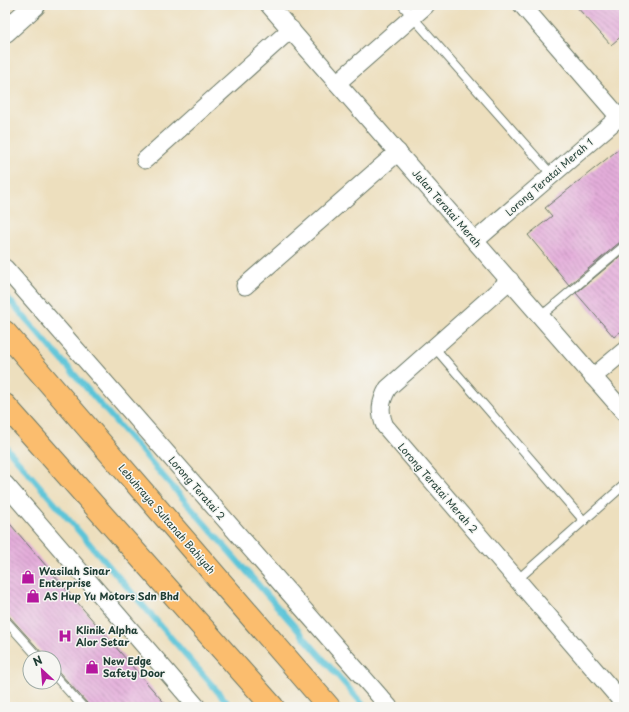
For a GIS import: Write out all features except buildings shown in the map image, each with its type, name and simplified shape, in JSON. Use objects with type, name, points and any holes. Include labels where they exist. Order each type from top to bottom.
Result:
[{"type":"main road","name":"Lebuhraya Sultanah Bahiyah","points":[[5,332],[329,707]]},
{"type":"main road","points":[[5,405],[273,707]]},
{"type":"street","points":[[5,32],[35,5]]},
{"type":"street","name":"Jalan Teratai Merah","points":[[269,5],[624,412]]},
{"type":"street","points":[[337,83],[407,11],[426,5]]},
{"type":"street","points":[[522,5],[622,115]]},
{"type":"street","points":[[145,160],[291,30]]},
{"type":"street","name":"Lorong Teratai Merah 1","points":[[475,241],[622,115]]},
{"type":"street","points":[[245,286],[398,152]]},
{"type":"street","name":"Lorong Teratai 2","points":[[5,268],[389,707]]},
{"type":"street","name":"Lorong Teratai Merah 2","points":[[510,280],[388,388],[382,398],[380,407],[381,417],[385,426],[624,704]]},
{"type":"street","points":[[594,377],[624,351]]},
{"type":"street","points":[[5,484],[197,707]]},
{"type":"lane","points":[[407,11],[552,175]]},
{"type":"lane","points":[[541,316],[624,246]]},
{"type":"lane","points":[[434,347],[584,520]]},
{"type":"lane","points":[[517,580],[624,486]]},
{"type":"lane","points":[[5,620],[32,650]]},
{"type":"lane","points":[[62,684],[83,707]]},
{"type":"waterway","points":[[5,295],[365,707]]},
{"type":"waterway","points":[[5,446],[231,707]]},
{"type":"place","name":"Wasilah Sinar Enterprise","points":[[28,577]]},
{"type":"place","name":"AS Hup Yu Motors Sdn Bhd","points":[[33,596]]},
{"type":"place","name":"Klinik Alpha Alor Setar","points":[[65,636]]},
{"type":"place","name":"New Edge Safety Door","points":[[92,667]]}]
